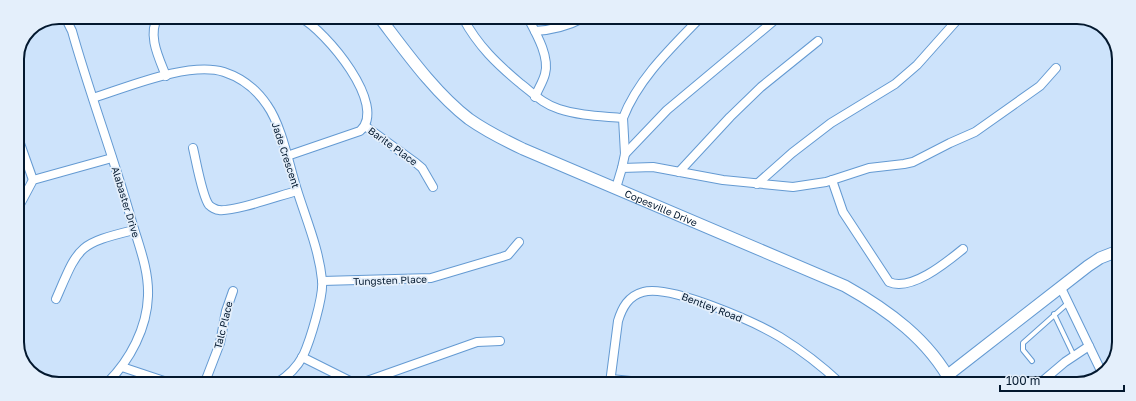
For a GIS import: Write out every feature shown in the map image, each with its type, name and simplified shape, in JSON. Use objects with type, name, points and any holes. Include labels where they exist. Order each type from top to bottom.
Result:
[{"type":"street","name":"Alabaster Drive","points":[[68,24],[112,158],[145,267],[148,295],[147,307],[138,338],[122,366],[112,377]]},
{"type":"street","points":[[155,24],[153,29],[154,38],[166,76]]},
{"type":"street","points":[[287,156],[353,134],[365,126],[368,118],[368,104],[353,75],[323,34],[309,24]]},
{"type":"street","name":"Copesville Drive","points":[[385,24],[419,67],[453,104],[484,129],[523,149],[845,286],[869,299],[921,341],[939,362],[948,377]]},
{"type":"street","points":[[467,24],[484,50],[535,96],[560,109],[583,115],[623,118]]},
{"type":"street","points":[[531,24],[535,31],[546,66],[545,73],[535,96]]},
{"type":"street","points":[[535,31],[548,30],[570,24]]},
{"type":"street","points":[[616,188],[622,168],[624,154],[623,118],[635,92],[674,45],[694,24]]},
{"type":"street","points":[[624,154],[667,110],[769,24]]},
{"type":"street","points":[[757,184],[792,153],[831,123],[895,84],[917,65],[954,24]]},
{"type":"street","points":[[679,172],[730,117],[761,88],[818,41]]},
{"type":"street","points":[[622,168],[653,167],[722,180],[793,187],[832,180],[869,168],[913,162],[975,132],[1040,86],[1056,68]]},
{"type":"street","name":"Jade Crescent","points":[[93,98],[166,76],[195,69],[211,69],[226,73],[248,84],[267,105],[273,115],[287,156],[314,244],[322,281],[314,322],[302,357],[294,369],[284,377]]},
{"type":"street","name":"Barite Place","points":[[365,126],[422,168],[433,186]]},
{"type":"street","points":[[193,148],[205,197],[208,204],[214,209],[232,210],[297,191]]},
{"type":"street","points":[[24,155],[33,180],[24,197]]},
{"type":"street","points":[[33,180],[47,178],[112,158]]},
{"type":"street","points":[[832,180],[843,212],[889,282],[896,283],[921,278],[942,266],[963,249]]},
{"type":"street","points":[[56,299],[75,258],[84,247],[94,242],[134,230]]},
{"type":"street","name":"Tungsten Place","points":[[322,281],[431,278],[508,255],[519,242]]},
{"type":"street","points":[[954,377],[1088,266],[1100,258],[1112,253]]},
{"type":"street","points":[[1061,288],[1100,368]]},
{"type":"street","name":"Bentley Road","points":[[611,377],[621,311],[629,300],[642,292],[652,290],[683,295],[765,329],[781,337],[831,377]]},
{"type":"street","name":"Talc Place","points":[[207,377],[220,343],[226,311],[233,291]]},
{"type":"street","points":[[378,377],[477,342],[500,341]]},
{"type":"street","points":[[1048,377],[1089,346]]},
{"type":"street","points":[[302,357],[342,377]]},
{"type":"street","points":[[122,366],[153,377]]},
{"type":"lane","points":[[1032,361],[1023,350],[1023,343],[1068,303]]},
{"type":"lane","points":[[1054,314],[1074,356]]}]
